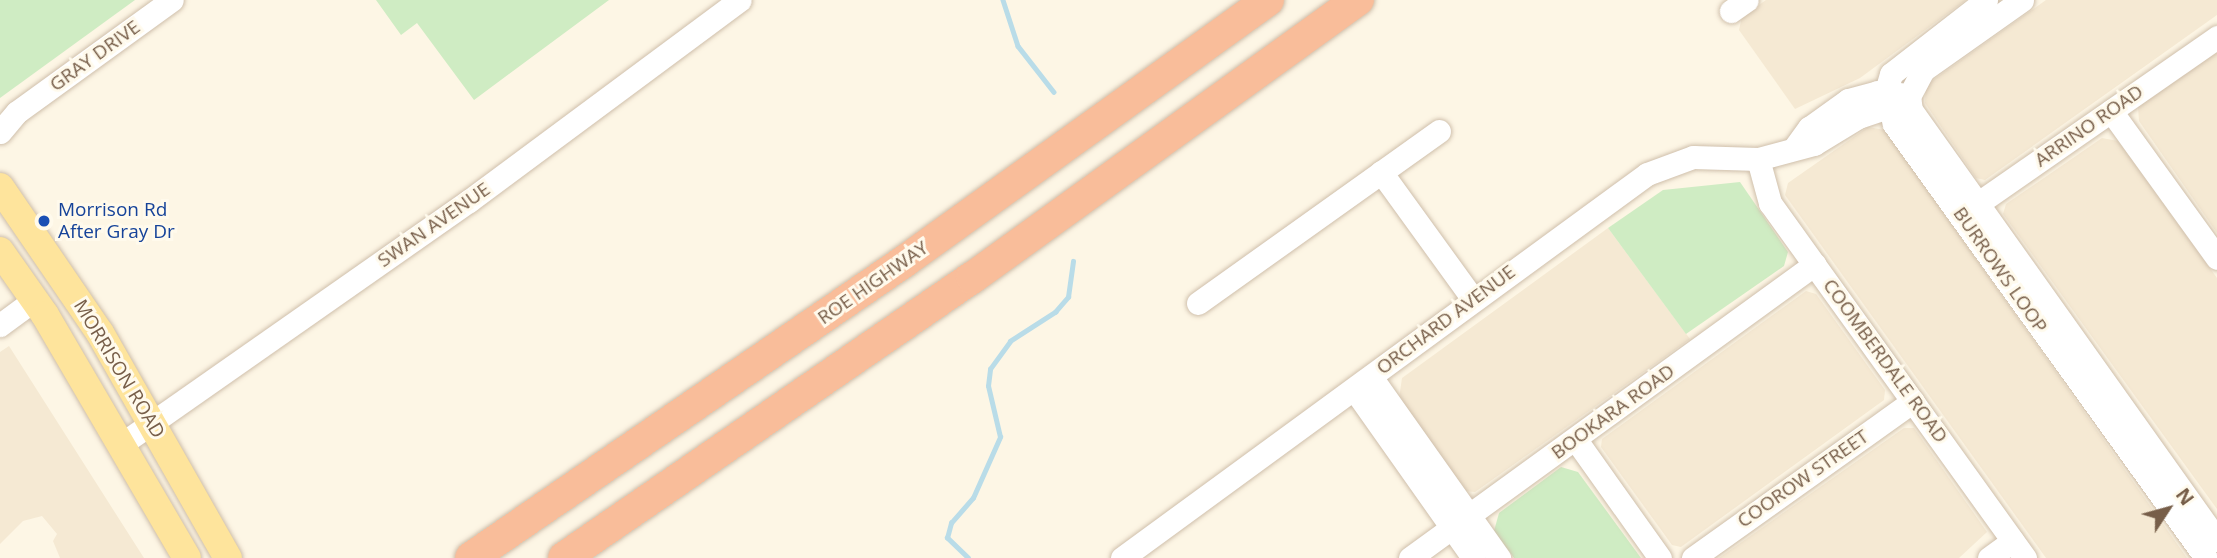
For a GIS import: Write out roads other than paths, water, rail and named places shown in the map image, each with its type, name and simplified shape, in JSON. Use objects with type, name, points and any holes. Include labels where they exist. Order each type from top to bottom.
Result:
[{"type":"highway","name":"ROE HIGHWAY","points":[[471,558],[905,261],[1268,0]]},
{"type":"highway","points":[[564,558],[972,278],[1358,0]]},
{"type":"main road","name":"MORRISON ROAD","points":[[0,187],[100,333],[228,558]]},
{"type":"main road","name":"MORRISON ROAD","points":[[0,251],[34,300],[122,443],[187,558]]},
{"type":"street","name":"GRAY DRIVE","points":[[0,132],[9,113],[172,0]]},
{"type":"street","name":"SWAN AVENUE","points":[[122,443],[154,424],[740,0]]},
{"type":"street","points":[[1898,99],[1939,46],[1994,4],[2022,0]]},
{"type":"street","name":"ARRINO ROAD","points":[[1970,210],[2217,37]]},
{"type":"street","name":"ORCHARD AVENUE","points":[[1122,558],[1473,299],[1661,166],[1693,156],[1758,159],[1795,146],[1820,142],[1858,117],[1898,99]]},
{"type":"street","name":"BURROWS LOOP","points":[[1898,99],[2020,281],[2154,468],[2208,538]]},
{"type":"street","points":[[2111,111],[2217,258]]},
{"type":"street","points":[[1198,303],[1439,131]]},
{"type":"street","name":"COOMBERDALE ROAD","points":[[1758,159],[1770,203],[2018,550]]},
{"type":"street","points":[[1381,173],[1473,299]]},
{"type":"street","name":"BOOKARA ROAD","points":[[1410,558],[1815,264]]},
{"type":"street","points":[[0,325],[34,300]]},
{"type":"street","points":[[1362,383],[1460,522],[1499,558]]},
{"type":"street","name":"COOROW STREET","points":[[1693,558],[1913,401]]},
{"type":"street","points":[[1576,440],[1660,558]]},
{"type":"street","points":[[1460,522],[1473,558]]},
{"type":"street","points":[[1989,558],[2018,550]]},
{"type":"waterway","points":[[1003,0],[1018,46],[1054,92]]},
{"type":"waterway","points":[[968,558],[947,538],[951,523],[973,498],[1000,437],[988,386],[990,369],[1010,341],[1055,312],[1068,297],[1073,261]]},
{"type":"place","name":"Morrison Rd After Gray Dr","points":[[44,221]]}]
